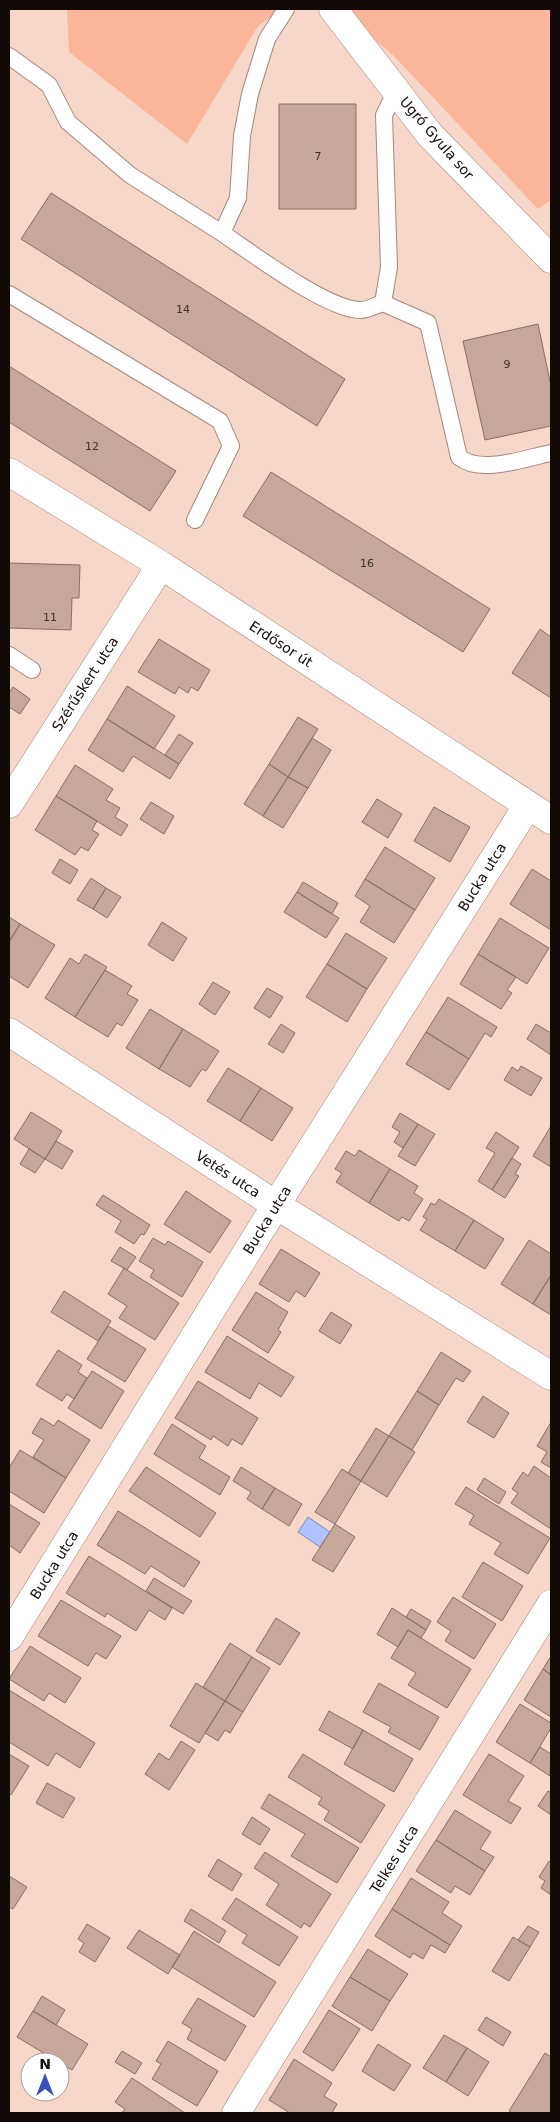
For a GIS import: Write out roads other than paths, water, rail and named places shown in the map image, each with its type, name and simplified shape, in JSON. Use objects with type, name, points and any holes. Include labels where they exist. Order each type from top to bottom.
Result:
[{"type":"street","name":"Ugró Gyula sor","points":[[333,9],[430,135],[551,259]]},
{"type":"street","name":"Erdősor út","points":[[9,472],[161,565],[551,820]]},
{"type":"street","name":"Szérűskert utca","points":[[9,804],[161,565]]},
{"type":"street","name":"Bucka utca","points":[[9,1637],[276,1205],[528,805]]},
{"type":"street","name":"Vetés utca","points":[[9,1032],[276,1205],[551,1376]]},
{"type":"street","name":"Telkes utca","points":[[236,2113],[551,1604]]},
{"type":"lane","points":[[222,232],[238,198],[242,136],[250,94],[267,39],[286,9]]},
{"type":"lane","points":[[9,56],[49,86],[68,122],[130,175],[222,232],[311,292],[348,308],[362,310],[383,302],[428,323],[459,457],[466,463],[482,467],[551,453]]},
{"type":"lane","points":[[383,302],[390,267],[384,115],[396,91]]},
{"type":"lane","points":[[9,294],[220,421],[231,446],[195,520]]},
{"type":"lane","points":[[9,655],[32,670]]},
{"type":"water","points":[[308,1517],[330,1532],[320,1547],[298,1532]]}]
